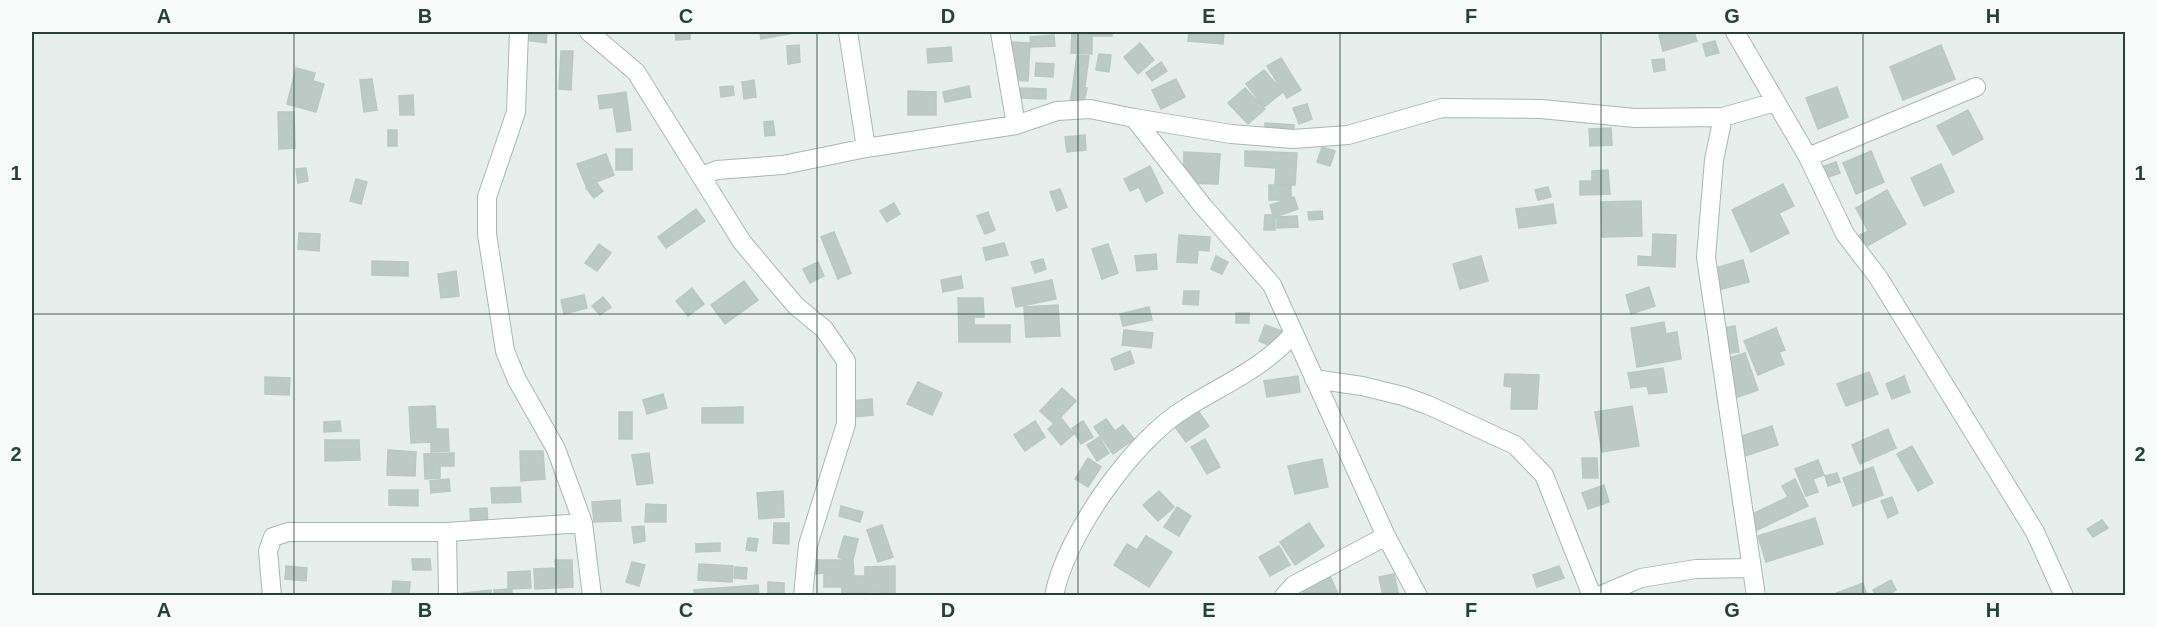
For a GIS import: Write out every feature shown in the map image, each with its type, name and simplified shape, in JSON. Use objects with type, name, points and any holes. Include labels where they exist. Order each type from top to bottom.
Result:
[{"type":"street","points":[[519,32],[516,112],[487,197],[487,234],[506,351],[517,380],[556,449],[583,523],[592,596]]},
{"type":"street","points":[[589,32],[636,72],[742,242],[796,306],[824,329],[846,361],[846,424],[808,545],[803,596]]},
{"type":"street","points":[[848,32],[866,148]]},
{"type":"street","points":[[1000,32],[1016,125]]},
{"type":"street","points":[[1735,32],[1808,157],[1845,234],[1878,277],[2035,532],[2064,596]]},
{"type":"street","points":[[1808,157],[1976,87]]},
{"type":"street","points":[[702,176],[717,170],[783,165],[866,148],[1016,125],[1057,111],[1090,109],[1231,134],[1293,139],[1348,135],[1442,108],[1541,109],[1635,117],[1723,117],[1775,102]]},
{"type":"street","points":[[1723,117],[1714,160],[1706,257],[1756,596]]},
{"type":"street","points":[[1134,118],[1202,205],[1272,285],[1386,536],[1418,596]]},
{"type":"street","points":[[1054,596],[1057,580],[1086,517],[1123,468],[1164,423],[1185,408],[1240,379],[1280,350],[1294,333]]},
{"type":"street","points":[[1314,379],[1362,386],[1403,396],[1515,445],[1544,475],[1592,596]]},
{"type":"street","points":[[272,596],[268,550],[273,537],[288,532],[447,532],[583,523]]},
{"type":"street","points":[[447,532],[448,596]]},
{"type":"street","points":[[1284,596],[1294,585],[1386,536]]},
{"type":"street","points":[[1599,596],[1641,578],[1696,569],[1751,568]]},
{"type":"building","points":[[519,32],[547,32],[546,43],[518,39]]},
{"type":"building","points":[[675,32],[690,32],[690,39],[676,40]]},
{"type":"building","points":[[760,32],[800,32],[761,39]]},
{"type":"building","points":[[1072,32],[1112,32],[1112,36],[1092,36],[1092,54],[1071,53]]},
{"type":"building","points":[[1189,32],[1224,32],[1223,44],[1188,41]]},
{"type":"building","points":[[1672,32],[1694,32],[1697,41],[1663,51],[1659,35]]},
{"type":"building","points":[[1054,35],[1055,46],[1031,47],[1030,37]]},
{"type":"building","points":[[1715,41],[1719,53],[1706,56],[1703,44]]},
{"type":"building","points":[[1012,42],[1030,43],[1028,81],[1011,80]]},
{"type":"building","points":[[1140,43],[1154,60],[1138,74],[1124,57]]},
{"type":"building","points":[[799,45],[800,62],[788,64],[787,46]]},
{"type":"building","points":[[1941,45],[1955,79],[1903,100],[1890,67]]},
{"type":"building","points":[[951,47],[952,61],[928,63],[927,49]]},
{"type":"building","points":[[561,51],[573,51],[571,90],[559,89]]},
{"type":"building","points":[[1099,54],[1111,55],[1109,72],[1096,70]]},
{"type":"building","points":[[1077,55],[1089,56],[1085,86],[1073,84]]},
{"type":"building","points":[[1281,58],[1301,90],[1287,98],[1267,66]]},
{"type":"building","points":[[1664,59],[1665,70],[1654,72],[1652,60]]},
{"type":"building","points":[[1161,62],[1167,71],[1152,81],[1146,73]]},
{"type":"building","points":[[1036,63],[1054,64],[1053,77],[1035,76]]},
{"type":"building","points":[[296,68],[315,73],[313,81],[324,84],[316,112],[287,104]]},
{"type":"building","points":[[1264,70],[1283,92],[1264,107],[1246,84]]},
{"type":"building","points":[[372,79],[377,110],[364,112],[360,80]]},
{"type":"building","points":[[1176,79],[1185,97],[1161,109],[1152,90]]},
{"type":"building","points":[[754,80],[756,97],[744,99],[742,82]]},
{"type":"building","points":[[1073,85],[1087,88],[1083,106],[1070,103]]},
{"type":"building","points":[[733,86],[734,95],[721,97],[720,87]]},
{"type":"building","points":[[969,86],[971,97],[945,102],[943,92]]},
{"type":"building","points":[[1837,87],[1848,117],[1818,129],[1806,98]]},
{"type":"building","points":[[1020,88],[1046,89],[1046,99],[1020,98]]},
{"type":"building","points":[[1245,88],[1265,109],[1248,124],[1228,103]]},
{"type":"building","points":[[908,91],[936,92],[936,115],[908,115]]},
{"type":"building","points":[[626,92],[631,130],[617,132],[613,107],[600,109],[598,96]]},
{"type":"building","points":[[413,95],[414,115],[400,115],[399,96]]},
{"type":"building","points":[[1307,104],[1312,119],[1299,124],[1293,108]]},
{"type":"building","points":[[1968,110],[1983,139],[1953,155],[1937,126]]},
{"type":"building","points":[[278,112],[294,112],[295,148],[279,149]]},
{"type":"building","points":[[773,121],[775,135],[765,136],[764,122]]},
{"type":"building","points":[[1265,123],[1294,125],[1293,141],[1264,140]]},
{"type":"building","points":[[1611,128],[1612,145],[1590,146],[1589,129]]},
{"type":"building","points":[[388,130],[397,130],[397,146],[388,146]]},
{"type":"building","points":[[1085,135],[1086,150],[1067,152],[1065,137]]},
{"type":"building","points":[[1322,147],[1335,151],[1330,166],[1317,162]]},
{"type":"building","points":[[616,149],[632,149],[632,170],[616,170]]},
{"type":"building","points":[[1245,151],[1297,153],[1295,185],[1275,184],[1276,168],[1245,166]]},
{"type":"building","points":[[1871,151],[1884,182],[1856,194],[1843,163]]},
{"type":"building","points":[[1184,152],[1220,154],[1218,184],[1183,183]]},
{"type":"building","points":[[606,154],[614,175],[596,182],[603,191],[594,198],[586,188],[593,183],[586,186],[577,164]]},
{"type":"building","points":[[1836,162],[1840,173],[1823,179],[1819,168]]},
{"type":"building","points":[[1941,164],[1954,192],[1924,206],[1911,178]]},
{"type":"building","points":[[1150,166],[1163,193],[1146,202],[1139,187],[1130,191],[1124,179]]},
{"type":"building","points":[[306,168],[308,181],[298,183],[296,169]]},
{"type":"building","points":[[1608,170],[1610,194],[1580,195],[1580,181],[1592,181],[1592,171]]},
{"type":"building","points":[[356,179],[367,182],[361,204],[350,201]]},
{"type":"building","points":[[1783,184],[1794,206],[1779,213],[1789,233],[1751,252],[1732,210]]},
{"type":"building","points":[[1269,185],[1291,185],[1291,198],[1294,197],[1298,209],[1275,217],[1275,230],[1264,230],[1265,215],[1273,215],[1270,205],[1286,200],[1269,200]]},
{"type":"building","points":[[1548,187],[1551,197],[1538,200],[1535,190]]},
{"type":"building","points":[[1060,189],[1067,207],[1057,211],[1050,192]]},
{"type":"building","points":[[1887,190],[1906,224],[1862,249],[1855,238],[1868,231],[1856,208]]},
{"type":"building","points":[[1641,201],[1642,236],[1602,237],[1601,202]]},
{"type":"building","points":[[894,203],[900,214],[887,222],[880,211]]},
{"type":"building","points":[[1553,204],[1556,223],[1519,228],[1516,209]]},
{"type":"building","points":[[696,209],[705,221],[666,248],[658,237]]},
{"type":"building","points":[[1322,211],[1323,219],[1309,220],[1308,212]]},
{"type":"building","points":[[988,212],[995,230],[985,234],[977,216]]},
{"type":"building","points":[[1297,216],[1298,227],[1277,228],[1277,217]]},
{"type":"building","points":[[834,232],[851,273],[838,279],[821,237]]},
{"type":"building","points":[[299,233],[320,234],[319,251],[298,249]]},
{"type":"building","points":[[1653,234],[1676,235],[1675,267],[1638,265],[1638,256],[1652,257]]},
{"type":"building","points":[[1179,235],[1210,237],[1209,251],[1198,250],[1197,263],[1177,262]]},
{"type":"building","points":[[1004,243],[1008,255],[986,260],[983,248]]},
{"type":"building","points":[[599,244],[611,253],[597,271],[585,263]]},
{"type":"building","points":[[1108,244],[1118,273],[1102,279],[1092,249]]},
{"type":"building","points":[[1156,254],[1157,269],[1137,271],[1135,256]]},
{"type":"building","points":[[1216,256],[1228,262],[1222,274],[1211,269]]},
{"type":"building","points":[[1481,256],[1488,281],[1460,289],[1453,264]]},
{"type":"building","points":[[1043,259],[1046,269],[1035,273],[1031,262]]},
{"type":"building","points":[[1743,260],[1749,282],[1718,290],[1712,269]]},
{"type":"building","points":[[372,261],[408,262],[408,276],[372,275]]},
{"type":"building","points":[[818,262],[824,276],[810,283],[803,269]]},
{"type":"building","points":[[456,271],[459,296],[441,298],[438,274]]},
{"type":"building","points":[[961,276],[963,288],[943,292],[941,280]]},
{"type":"building","points":[[1052,280],[1056,299],[1016,307],[1012,288]]},
{"type":"building","points":[[744,281],[758,300],[725,324],[711,305]]},
{"type":"building","points":[[1649,287],[1655,306],[1631,314],[1626,295]]},
{"type":"building","points":[[692,288],[704,304],[688,316],[676,301]]},
{"type":"building","points":[[1184,291],[1199,291],[1198,305],[1183,304]]},
{"type":"building","points":[[584,295],[587,308],[564,314],[561,300]]},
{"type":"building","points":[[603,297],[611,307],[600,315],[592,306]]},
{"type":"building","points":[[958,298],[983,298],[984,317],[974,317],[974,325],[1010,325],[1010,342],[959,342]]},
{"type":"building","points":[[1058,305],[1060,336],[1026,337],[1024,307]]},
{"type":"building","points":[[1149,307],[1152,320],[1123,326],[1120,314]]},
{"type":"building","points":[[1236,313],[1249,313],[1249,323],[1236,323]]},
{"type":"building","points":[[1664,322],[1666,334],[1677,332],[1681,359],[1637,367],[1631,328]]},
{"type":"building","points":[[1265,325],[1282,331],[1276,348],[1259,341]]},
{"type":"building","points":[[1735,326],[1739,352],[1716,355],[1713,330]]},
{"type":"building","points":[[1776,328],[1785,350],[1779,352],[1784,364],[1758,375],[1744,341]]},
{"type":"building","points":[[1124,330],[1153,333],[1151,348],[1122,345]]},
{"type":"building","points":[[1130,351],[1134,363],[1115,370],[1111,359]]},
{"type":"building","points":[[1745,353],[1758,390],[1732,399],[1726,383],[1734,380],[1726,359]]},
{"type":"building","points":[[1663,368],[1667,392],[1649,394],[1647,386],[1631,388],[1628,373]]},
{"type":"building","points":[[1869,372],[1878,394],[1846,406],[1837,384]]},
{"type":"building","points":[[1505,374],[1539,375],[1537,409],[1511,409],[1512,387],[1504,386]]},
{"type":"building","points":[[1298,376],[1300,392],[1267,397],[1264,381]]},
{"type":"building","points":[[1904,376],[1910,392],[1892,399],[1886,384]]},
{"type":"building","points":[[265,377],[290,378],[289,395],[265,394]]},
{"type":"building","points":[[918,382],[942,393],[932,415],[907,404]]},
{"type":"building","points":[[1062,388],[1076,401],[1054,424],[1040,411]]},
{"type":"building","points":[[663,394],[667,408],[647,414],[643,400]]},
{"type":"building","points":[[872,399],[873,415],[854,417],[852,401]]},
{"type":"building","points":[[435,406],[436,429],[448,429],[449,451],[431,452],[431,442],[411,443],[409,407]]},
{"type":"building","points":[[1632,406],[1639,446],[1602,452],[1595,412]]},
{"type":"building","points":[[743,407],[743,423],[702,423],[702,408]]},
{"type":"building","points":[[1198,411],[1209,426],[1186,442],[1175,427]]},
{"type":"building","points":[[619,412],[632,412],[632,439],[619,439]]},
{"type":"building","points":[[1061,418],[1074,434],[1061,445],[1048,429]]},
{"type":"building","points":[[1106,419],[1115,431],[1123,425],[1134,439],[1113,454],[1094,427]]},
{"type":"building","points":[[340,421],[341,431],[324,432],[324,422]]},
{"type":"building","points":[[1035,421],[1045,437],[1025,451],[1014,435]]},
{"type":"building","points":[[1083,421],[1093,437],[1081,444],[1072,428]]},
{"type":"building","points":[[1772,426],[1778,445],[1739,458],[1733,439]]},
{"type":"building","points":[[1888,429],[1896,448],[1860,464],[1852,445]]},
{"type":"building","points":[[1099,437],[1109,453],[1097,461],[1087,445]]},
{"type":"building","points":[[1205,439],[1220,467],[1207,474],[1191,447]]},
{"type":"building","points":[[325,440],[359,440],[360,460],[325,461]]},
{"type":"building","points":[[1912,446],[1933,483],[1918,491],[1897,454]]},
{"type":"building","points":[[388,450],[416,452],[415,476],[387,475]]},
{"type":"building","points":[[520,451],[543,451],[545,479],[521,481]]},
{"type":"building","points":[[454,453],[454,466],[440,466],[440,478],[425,479],[424,454]]},
{"type":"building","points":[[649,453],[653,483],[637,485],[632,455]]},
{"type":"building","points":[[1088,458],[1101,467],[1088,487],[1075,479]]},
{"type":"building","points":[[1582,458],[1597,458],[1598,478],[1583,478]]},
{"type":"building","points":[[1322,459],[1328,487],[1295,494],[1288,466]]},
{"type":"building","points":[[1818,460],[1824,475],[1813,479],[1818,492],[1806,496],[1795,469]]},
{"type":"building","points":[[1873,467],[1883,495],[1853,506],[1843,478]]},
{"type":"building","points":[[1837,473],[1840,482],[1828,486],[1825,476]]},
{"type":"building","points":[[449,479],[450,491],[431,493],[430,481]]},
{"type":"building","points":[[1795,479],[1808,506],[1749,534],[1742,519],[1788,497],[1782,486]]},
{"type":"building","points":[[1604,485],[1609,502],[1588,509],[1582,493]]},
{"type":"building","points":[[520,487],[521,502],[492,503],[491,488]]},
{"type":"building","points":[[389,490],[418,490],[418,506],[389,505]]},
{"type":"building","points":[[783,491],[784,517],[759,519],[757,493]]},
{"type":"building","points":[[1159,491],[1174,507],[1158,521],[1143,505]]},
{"type":"building","points":[[1892,497],[1898,513],[1888,518],[1881,501]]},
{"type":"building","points":[[620,500],[621,521],[594,522],[592,502]]},
{"type":"building","points":[[646,504],[666,505],[666,522],[645,522]]},
{"type":"building","points":[[841,506],[863,512],[860,522],[839,516]]},
{"type":"building","points":[[1177,507],[1191,516],[1179,536],[1164,527]]},
{"type":"building","points":[[487,508],[488,530],[471,530],[470,509]]},
{"type":"building","points":[[1815,518],[1823,544],[1766,562],[1758,536]]},
{"type":"building","points":[[2102,520],[2108,528],[2093,537],[2087,529]]},
{"type":"building","points":[[774,523],[789,523],[789,544],[773,543]]},
{"type":"building","points":[[1309,523],[1324,546],[1295,565],[1280,542]]},
{"type":"building","points":[[882,525],[893,557],[878,562],[867,530]]},
{"type":"building","points":[[644,526],[645,541],[634,543],[632,527]]},
{"type":"building","points":[[844,536],[858,539],[853,560],[854,576],[865,576],[865,567],[895,566],[895,596],[880,596],[880,592],[867,592],[867,596],[842,596],[842,587],[824,587],[824,573],[815,574],[814,560],[847,560],[838,557]]},
{"type":"building","points":[[1146,536],[1172,552],[1149,587],[1114,565],[1127,544],[1137,550]]},
{"type":"building","points":[[748,538],[758,539],[756,551],[746,550]]},
{"type":"building","points":[[720,543],[720,551],[696,552],[696,544]]},
{"type":"building","points":[[1279,546],[1290,565],[1270,576],[1259,557]]},
{"type":"building","points":[[412,559],[430,559],[431,570],[413,570]]},
{"type":"building","points":[[555,560],[572,560],[573,587],[535,589],[534,569],[556,568]]},
{"type":"building","points":[[632,562],[645,565],[639,586],[626,582]]},
{"type":"building","points":[[699,564],[733,566],[732,582],[698,580]]},
{"type":"building","points":[[286,566],[307,568],[306,581],[285,579]]},
{"type":"building","points":[[1559,566],[1564,578],[1537,587],[1533,575]]},
{"type":"building","points":[[735,567],[747,568],[746,579],[734,578]]},
{"type":"building","points":[[530,571],[531,588],[508,589],[508,572]]},
{"type":"building","points":[[1394,574],[1399,596],[1383,596],[1379,577]]},
{"type":"building","points":[[1330,576],[1339,596],[1305,596],[1302,590]]},
{"type":"building","points":[[1891,580],[1896,590],[1886,596],[1876,596],[1873,590]]},
{"type":"building","points":[[393,581],[410,582],[409,596],[392,596]]},
{"type":"building","points":[[768,582],[784,583],[784,596],[768,596]]},
{"type":"building","points":[[1863,583],[1867,596],[1829,596]]},
{"type":"building","points":[[758,585],[759,596],[695,596],[694,590]]},
{"type":"building","points":[[512,589],[512,596],[494,596],[494,590]]},
{"type":"building","points":[[491,590],[491,596],[457,596],[457,594]]}]
